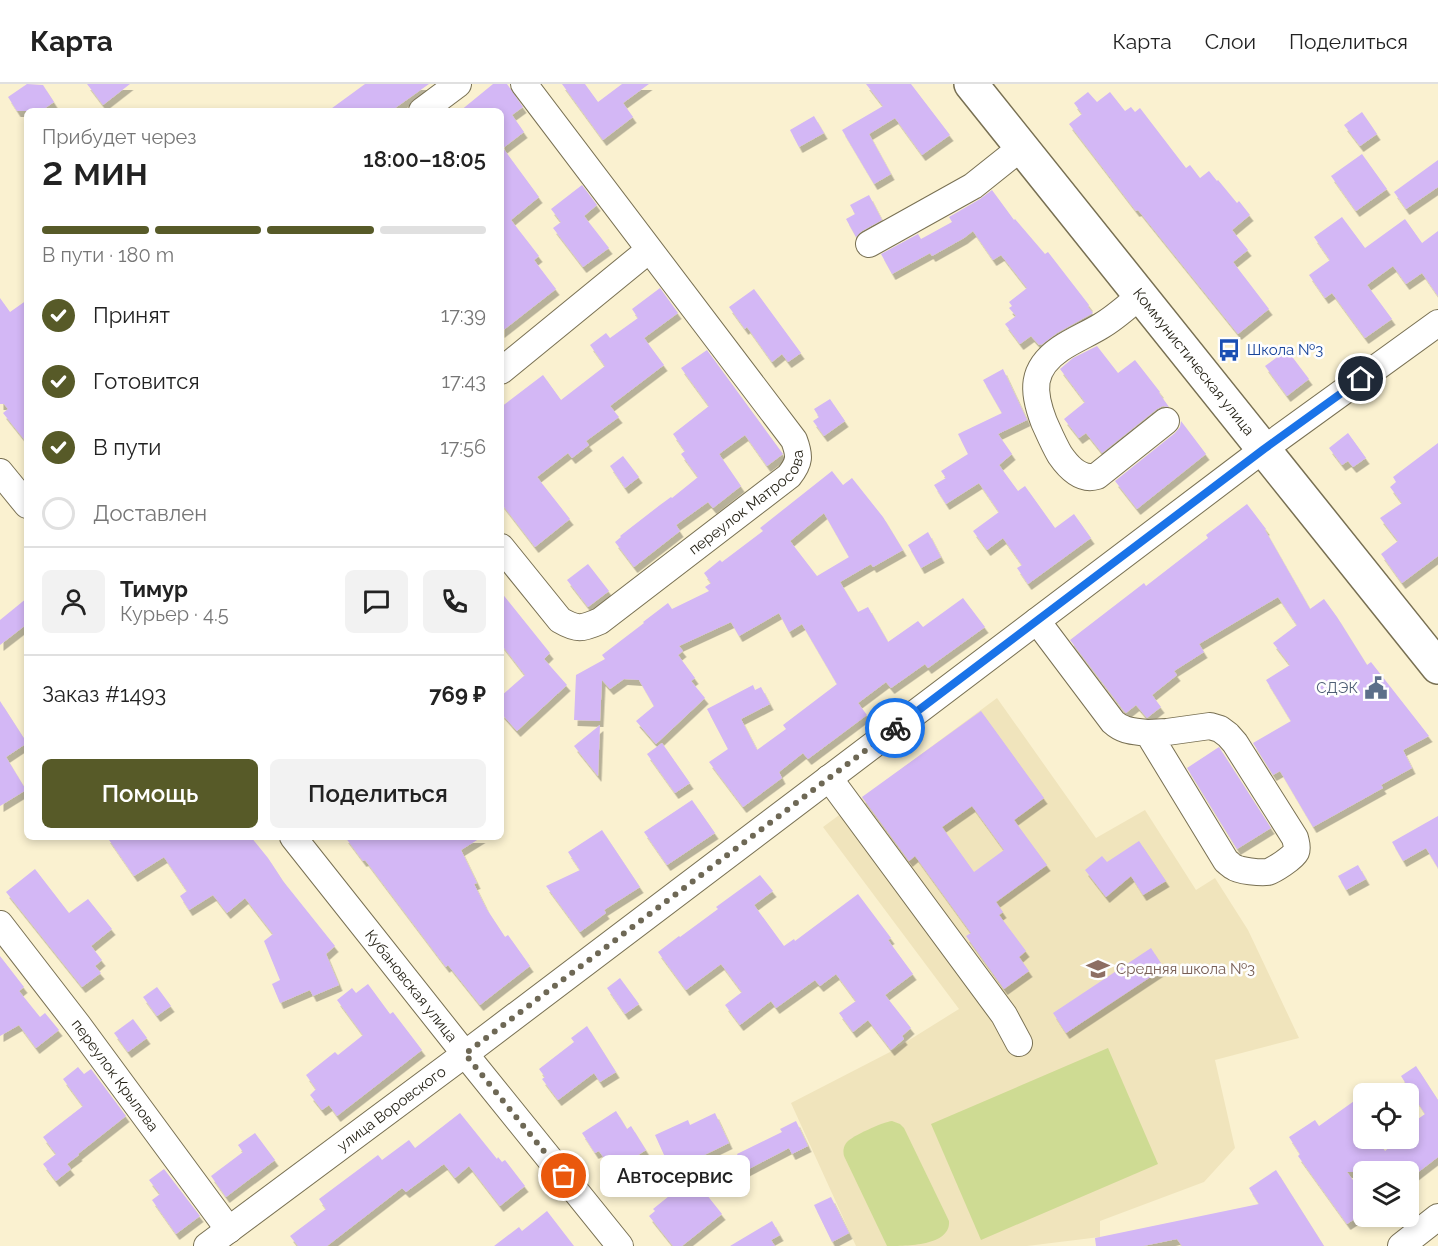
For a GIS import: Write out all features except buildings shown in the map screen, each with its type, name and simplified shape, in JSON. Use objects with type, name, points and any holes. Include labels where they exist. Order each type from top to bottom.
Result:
[{"type":"main road","name":"Коммунистическая улица","points":[[971,84],[1438,667]]},
{"type":"street","points":[[426,108],[459,84]]},
{"type":"street","name":"переулок Матросова","points":[[504,551],[560,620],[572,627],[586,628],[600,621],[789,476],[797,466],[799,453],[794,440],[524,84]]},
{"type":"street","points":[[869,244],[973,186],[1022,147]]},
{"type":"street","points":[[504,369],[649,250]]},
{"type":"street","points":[[1141,295],[1112,319],[1060,349],[1047,360],[1036,381],[1036,395],[1042,417],[1058,452],[1066,463],[1084,477],[1097,476],[1166,421]]},
{"type":"street","name":"улица Воровского","points":[[207,1246],[465,1054],[1264,449],[1438,323]]},
{"type":"street","points":[[0,472],[24,501]]},
{"type":"street","points":[[1037,621],[1119,727],[1126,731],[1148,733],[1210,726],[1228,735],[1295,838],[1296,852],[1292,857],[1268,872],[1234,868],[1226,861],[1148,733]]},
{"type":"street","points":[[829,778],[1004,1015],[1019,1043]]},
{"type":"street","name":"Кубановская улица","points":[[295,840],[620,1246]]},
{"type":"street","name":"переулок Крылова","points":[[0,924],[78,1024],[229,1230]]},
{"type":"street","points":[[1401,1246],[1438,1217]]},
{"type":"shaded area","name":"Средняя школа №3","points":[[997,698],[1096,838],[1145,810],[1196,890],[1215,878],[1248,930],[1299,1038],[1215,1060],[1235,1148],[1204,1182],[1100,1221],[1100,1237],[1027,1246],[856,1246],[791,1103],[890,1052],[959,1009],[823,827]]},
{"type":"green space","points":[[1108,1048],[1158,1164],[981,1240],[931,1124]]},
{"type":"green space","points":[[892,1121],[904,1128],[949,1221],[948,1229],[943,1235],[926,1243],[887,1246],[844,1156],[844,1147],[850,1139]]},
{"type":"way so far","points":[[564,1176],[465,1054],[895,728]]},
{"type":"place","name":"Школа №3","points":[[1229,350]]},
{"type":"place","name":"СДЭК","points":[[1376,688]]},
{"type":"place","name":"Средняя школа №3","points":[[1098,969]]},
{"type":"place","name":"Автосервис","points":[[564,1176]]},
{"type":"route","points":[[895,728],[1264,449],[1361,379]]}]
